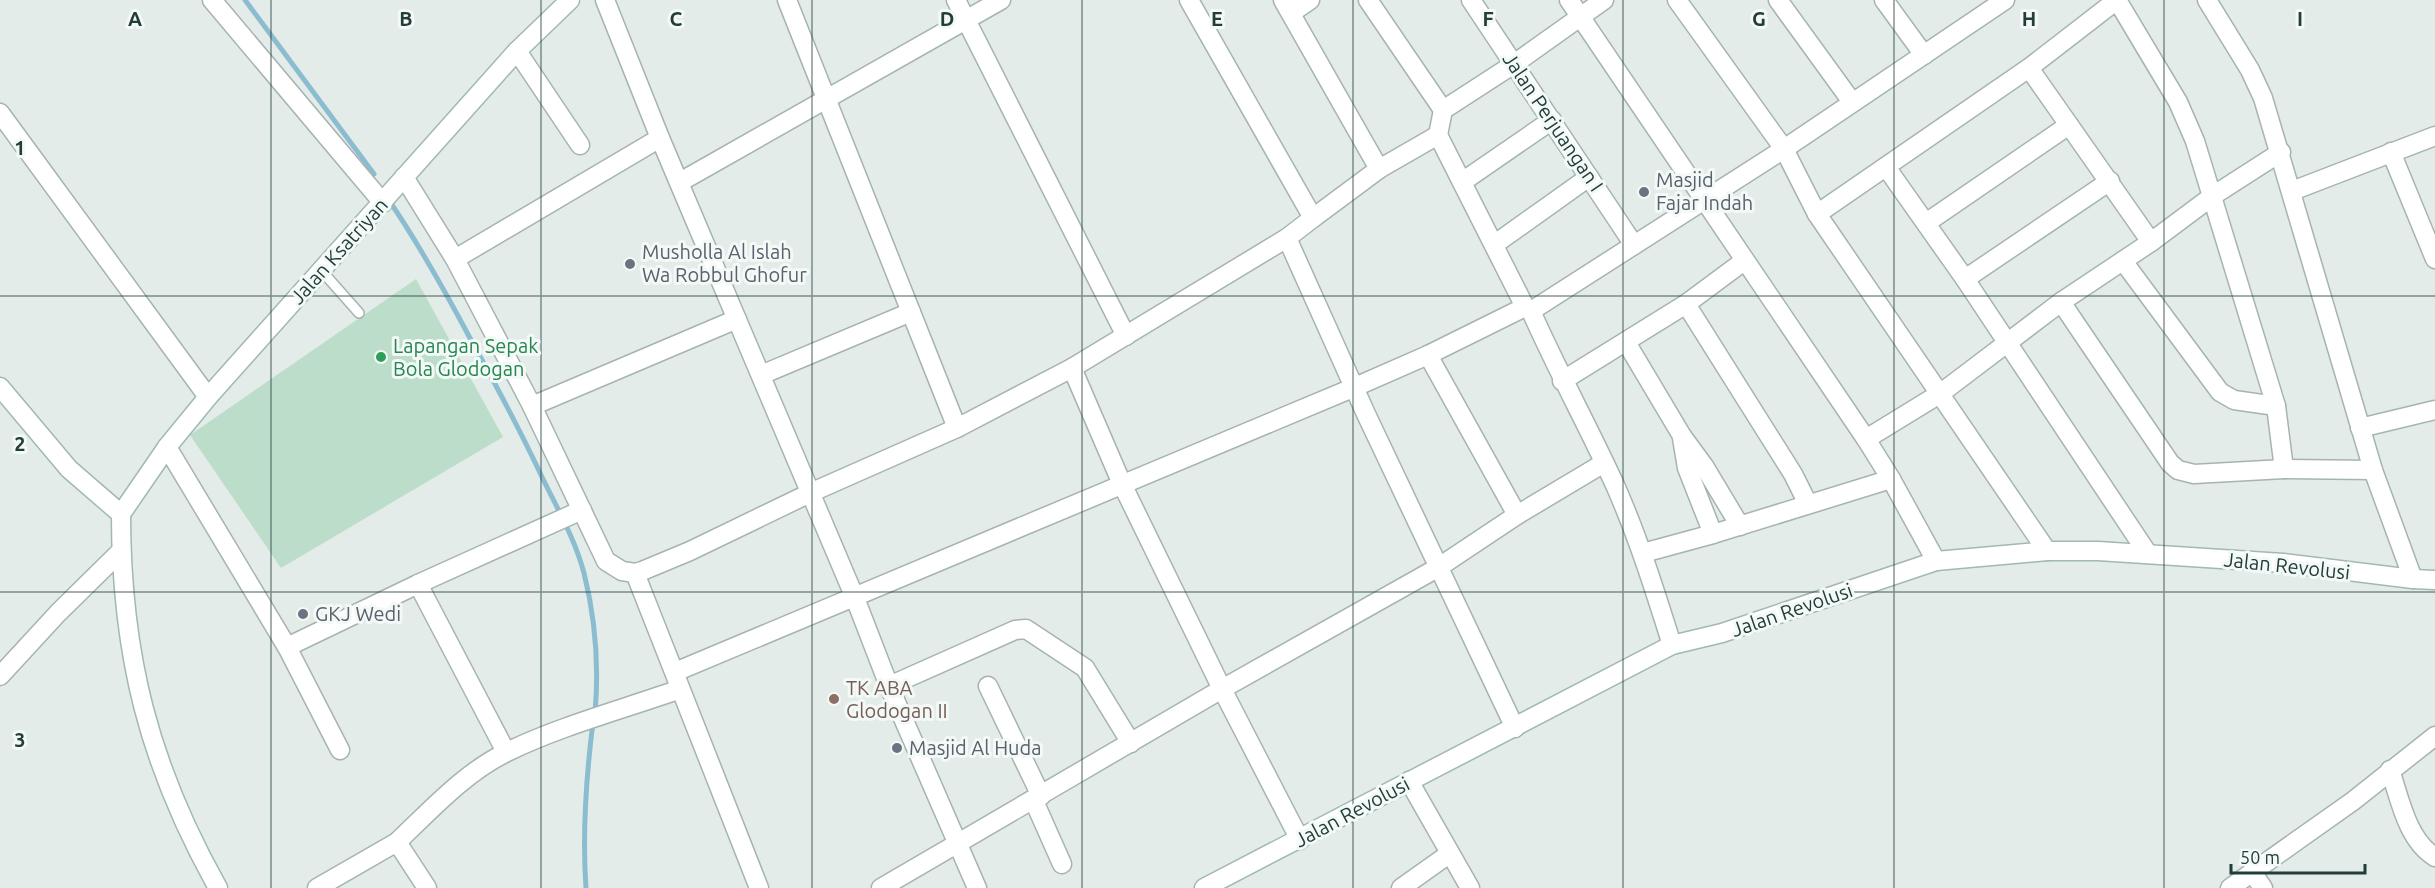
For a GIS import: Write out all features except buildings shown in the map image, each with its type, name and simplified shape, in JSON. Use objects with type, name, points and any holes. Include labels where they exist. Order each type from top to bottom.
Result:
[{"type":"street","points":[[212,0],[455,259],[532,406],[578,512],[606,561],[617,570],[635,573],[690,551],[810,493],[957,428],[1072,368],[1287,238],[1379,170],[1438,135]]},
{"type":"street","name":"Jalan Ksatriyan","points":[[121,514],[166,447],[208,397],[517,51],[570,0]]},
{"type":"street","points":[[605,0],[660,138],[855,598],[889,686],[977,888]]},
{"type":"street","points":[[787,0],[957,428]]},
{"type":"street","points":[[956,0],[1126,336]]},
{"type":"street","points":[[680,182],[1001,0]]},
{"type":"street","points":[[1189,0],[1312,218]]},
{"type":"street","points":[[1310,0],[1287,7],[1379,170]]},
{"type":"street","points":[[1368,0],[1443,110],[1438,135],[1604,463],[1642,553],[1672,645]]},
{"type":"street","name":"Jalan Perjuangan I","points":[[1472,0],[1634,245]]},
{"type":"street","points":[[1569,0],[1866,439],[1936,561]]},
{"type":"street","points":[[1443,110],[1514,64],[1605,0]]},
{"type":"street","points":[[1677,0],[1784,149],[1818,214],[2047,551]]},
{"type":"street","points":[[1778,0],[1852,102]]},
{"type":"street","points":[[1884,0],[1924,55]]},
{"type":"street","points":[[317,888],[397,843],[442,799],[506,752],[570,726],[611,714],[678,680],[855,598],[1355,387],[1528,309],[1634,245],[1784,149],[1924,55],[1985,6],[2005,0]]},
{"type":"street","points":[[1818,214],[2029,68],[2117,0],[2186,118],[2214,195],[2276,406],[2284,469]]},
{"type":"street","points":[[2207,0],[2250,70],[2263,98],[2281,152],[2373,470],[2413,579]]},
{"type":"street","points":[[517,51],[580,145]]},
{"type":"street","points":[[2029,68],[2151,242]]},
{"type":"street","points":[[0,113],[208,397]]},
{"type":"street","points":[[1462,182],[1552,120]]},
{"type":"street","points":[[1926,223],[2069,125]]},
{"type":"street","points":[[2292,191],[2435,136]]},
{"type":"street","points":[[455,259],[660,138]]},
{"type":"street","points":[[1866,439],[1941,393],[2061,302],[2151,242],[2214,195],[2281,152]]},
{"type":"street","points":[[2391,152],[2435,259]]},
{"type":"street","points":[[1886,167],[1965,279],[2148,554]]},
{"type":"street","points":[[1495,244],[1588,177]]},
{"type":"street","points":[[1965,279],[2110,181]]},
{"type":"street","points":[[1287,238],[1515,728]]},
{"type":"street","points":[[1562,381],[1686,304],[1744,261]]},
{"type":"street","points":[[2123,261],[2220,392],[2234,400],[2276,406]]},
{"type":"street","points":[[2061,302],[2173,466],[2184,472],[2194,474],[2284,469],[2373,470]]},
{"type":"street","points":[[1686,304],[1793,474],[1808,504]]},
{"type":"street","points":[[761,375],[911,312]]},
{"type":"street","points":[[532,406],[737,319]]},
{"type":"street","points":[[1626,342],[1682,436],[1699,459],[1740,526]]},
{"type":"street","points":[[1428,355],[1518,515]]},
{"type":"street","points":[[1072,368],[1122,484],[1222,689],[1300,840]]},
{"type":"street","points":[[0,387],[69,469],[121,514],[120,552],[132,654],[152,742],[179,813],[218,888]]},
{"type":"street","points":[[2360,428],[2435,410]]},
{"type":"street","points":[[1682,436],[1687,468],[1713,534]]},
{"type":"street","points":[[166,447],[287,646],[340,750]]},
{"type":"street","points":[[881,888],[1222,689],[1439,567],[1518,515],[1604,463]]},
{"type":"street","points":[[1642,553],[1740,526],[1891,479]]},
{"type":"street","points":[[287,646],[578,512]]},
{"type":"street","name":"Jalan Revolusi","points":[[1209,887],[1672,645],[1722,633],[1936,561],[2047,551],[2148,554],[2283,563],[2435,580]]},
{"type":"street","points":[[0,676],[58,613],[120,552]]},
{"type":"street","points":[[635,573],[759,888]]},
{"type":"street","points":[[418,584],[506,752]]},
{"type":"street","points":[[889,686],[1015,630],[1026,629],[1084,668],[1131,743]]},
{"type":"street","points":[[988,686],[1037,799],[1062,864]]},
{"type":"street","points":[[2230,888],[2353,801],[2435,736]]},
{"type":"street","points":[[2390,770],[2414,835],[2423,848],[2435,857]]},
{"type":"street","points":[[1409,782],[1470,888]]},
{"type":"street","points":[[397,843],[427,888]]},
{"type":"street","points":[[1401,888],[1449,854]]},
{"type":"street","points":[[2252,872],[2263,888]]},
{"type":"lane","points":[[321,270],[358,313]]},
{"type":"green space","name":"Lapangan Sepak Bola Glodogan","points":[[416,279],[503,437],[281,568],[190,435]]},
{"type":"waterway","points":[[245,0],[374,174]]},
{"type":"waterway","points":[[388,199],[431,268],[490,374],[576,548],[588,590],[593,625],[597,678],[595,713]]},
{"type":"waterway","points":[[586,888],[585,805],[593,722]]},
{"type":"place","name":"Masjid Fajar Indah","points":[[1644,192]]},
{"type":"place","name":"Musholla Al Islah Wa Robbul Ghofur","points":[[630,264]]},
{"type":"place","name":"Lapangan Sepak Bola Glodogan","points":[[381,357]]},
{"type":"place","name":"GKJ Wedi","points":[[303,614]]},
{"type":"place","name":"TK ABA Glodogan II","points":[[834,699]]},
{"type":"place","name":"Masjid Al Huda","points":[[897,748]]}]
